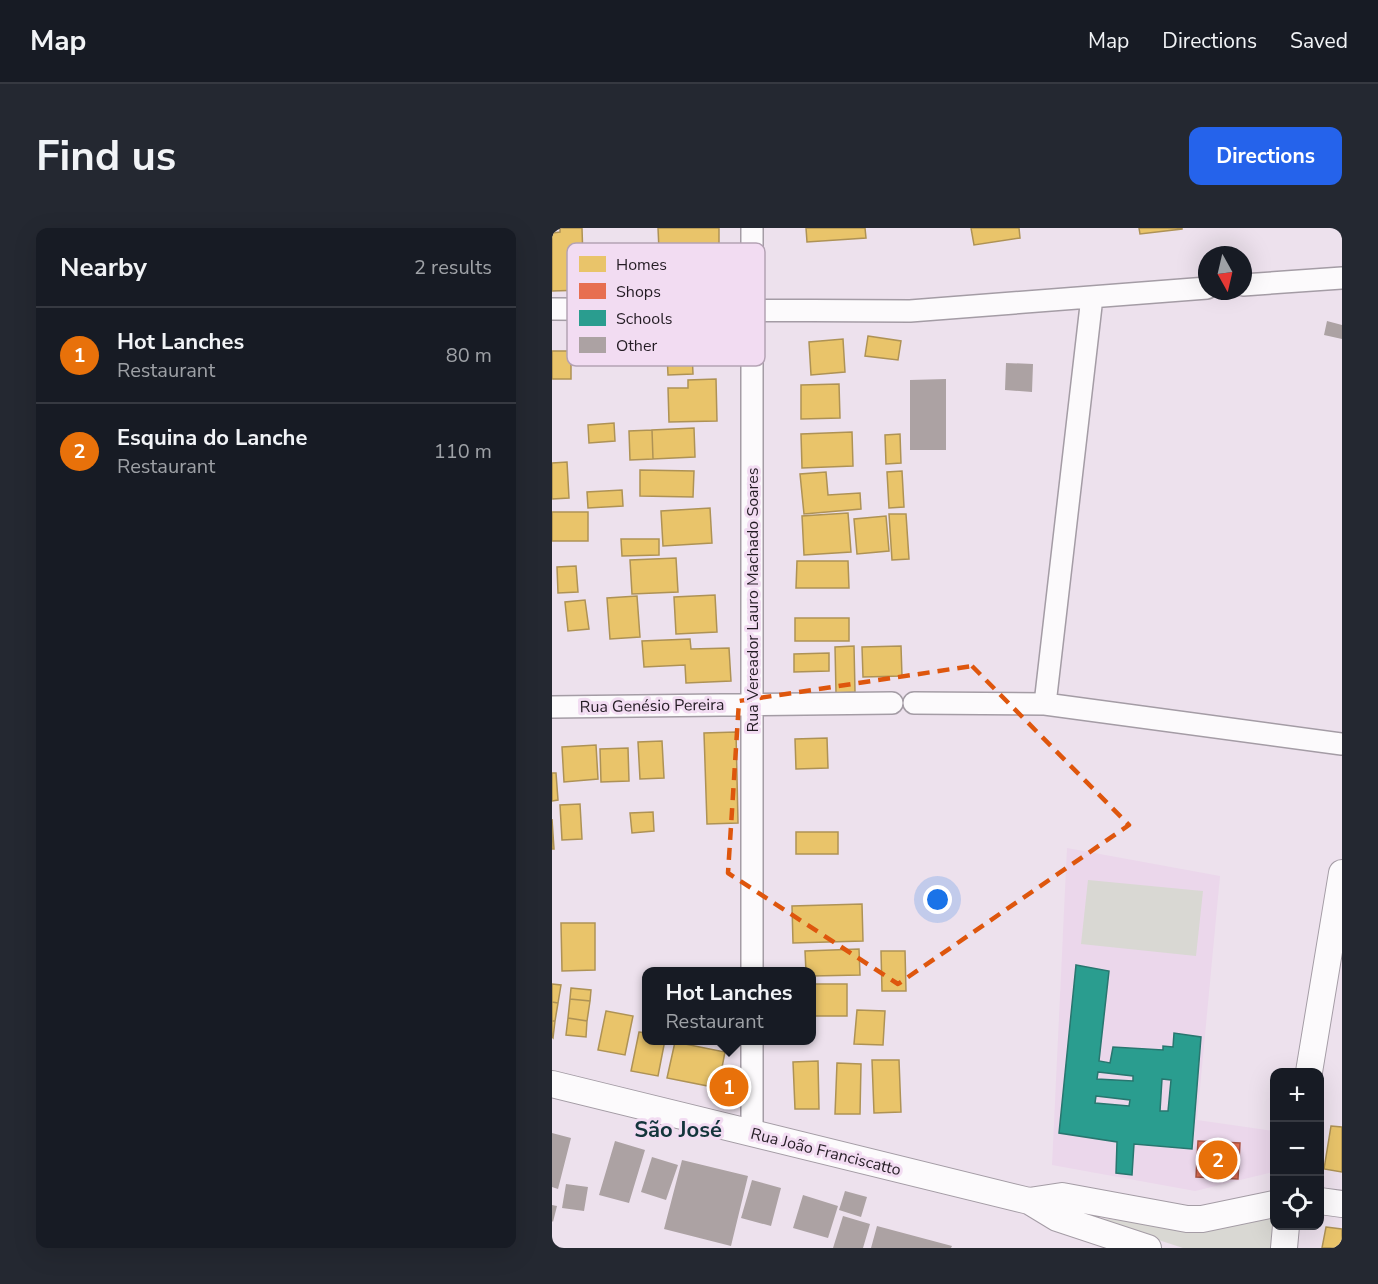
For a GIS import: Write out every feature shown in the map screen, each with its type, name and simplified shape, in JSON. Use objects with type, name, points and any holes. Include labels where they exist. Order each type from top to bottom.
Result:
[{"type":"street","points":[[1252,284],[1342,278]]},
{"type":"street","points":[[765,309],[910,311],[1198,289]]},
{"type":"street","points":[[1045,704],[1092,297]]},
{"type":"street","name":"Rua Vereador Lauro Machado Soares","points":[[752,366],[752,967]]},
{"type":"street","name":"Rua Genésio Pereira","points":[[552,707],[892,703]]},
{"type":"street","points":[[914,703],[1045,704],[1342,744]]},
{"type":"street","points":[[1310,1068],[1342,873]]},
{"type":"street","points":[[752,1045],[752,1133]]},
{"type":"street","name":"Rua João Franciscatto","points":[[552,1084],[1029,1201],[1057,1218],[1148,1248]]},
{"type":"street","name":"Rua João Franciscatto","points":[[1029,1201],[1062,1196],[1187,1219],[1202,1219],[1270,1205]]},
{"type":"street","points":[[1324,1202],[1342,1204]]},
{"type":"street","points":[[1284,1248],[1286,1230]]},
{"type":"highlighted area","points":[[972,666],[1129,825],[898,984],[728,873],[739,701]]},
{"type":"shaded area","points":[[1067,848],[1220,876],[1197,1120],[1270,1130],[1270,1173],[1195,1191],[1052,1165]]},
{"type":"shaded area","points":[[1088,880],[1203,891],[1196,956],[1081,944]]},
{"type":"shaded area","points":[[1085,1216],[1192,1230],[1269,1216],[1270,1218],[1270,1230],[1273,1230],[1272,1248],[1183,1248]]},
{"type":"building: Homes","points":[[560,228],[582,228],[582,243],[567,243],[567,291],[552,291],[552,233],[560,232]]},
{"type":"building: Homes","points":[[658,228],[719,228],[719,243],[659,243]]},
{"type":"building: Homes","points":[[806,228],[865,228],[866,238],[807,242]]},
{"type":"building: Homes","points":[[971,228],[1019,228],[1020,238],[974,245]]},
{"type":"building: Homes","points":[[1139,228],[1182,228],[1182,229],[1140,234]]},
{"type":"building: Homes","points":[[868,336],[901,341],[898,360],[865,356]]},
{"type":"building: Homes","points":[[843,339],[845,372],[811,375],[809,342]]},
{"type":"building: Homes","points":[[552,351],[567,351],[567,366],[571,366],[571,379],[552,379]]},
{"type":"building: Homes","points":[[668,366],[693,366],[693,374],[668,375]]},
{"type":"building: Homes","points":[[716,379],[717,421],[669,422],[668,388],[688,388],[688,380]]},
{"type":"building: Homes","points":[[839,384],[840,418],[801,419],[801,385]]},
{"type":"building: Homes","points":[[614,423],[615,441],[589,443],[588,425]]},
{"type":"building: Homes","points":[[694,428],[695,457],[653,459],[652,430]]},
{"type":"building: Homes","points":[[652,430],[653,459],[630,460],[629,431]]},
{"type":"building: Homes","points":[[852,432],[853,466],[802,468],[801,434]]},
{"type":"building: Homes","points":[[900,434],[901,463],[886,464],[885,435]]},
{"type":"building: Homes","points":[[567,462],[569,498],[552,499],[552,463]]},
{"type":"building: Homes","points":[[640,470],[694,471],[693,497],[640,496]]},
{"type":"building: Homes","points":[[902,471],[904,507],[889,508],[887,472]]},
{"type":"building: Homes","points":[[826,472],[828,495],[860,493],[861,509],[804,514],[800,474]]},
{"type":"building: Homes","points":[[622,490],[623,506],[588,508],[587,492]]},
{"type":"building: Homes","points":[[710,508],[712,543],[663,546],[661,511]]},
{"type":"building: Homes","points":[[552,512],[588,512],[588,541],[552,541]]},
{"type":"building: Homes","points":[[848,513],[851,552],[804,555],[802,516]]},
{"type":"building: Homes","points":[[889,514],[906,514],[909,559],[892,560]]},
{"type":"building: Homes","points":[[886,516],[889,551],[857,554],[854,519]]},
{"type":"building: Homes","points":[[621,539],[659,539],[659,555],[622,556]]},
{"type":"building: Homes","points":[[676,558],[678,592],[632,594],[630,560]]},
{"type":"building: Homes","points":[[797,561],[848,561],[849,588],[796,588]]},
{"type":"building: Homes","points":[[576,566],[578,592],[558,593],[557,567]]},
{"type":"building: Homes","points":[[715,595],[717,632],[676,634],[674,597]]},
{"type":"building: Homes","points":[[637,596],[640,637],[610,639],[607,598]]},
{"type":"building: Homes","points":[[585,600],[589,629],[568,631],[565,602]]},
{"type":"building: Homes","points":[[795,618],[849,618],[849,641],[795,641]]},
{"type":"building: Homes","points":[[690,639],[691,649],[729,648],[731,681],[686,683],[685,665],[644,667],[642,641]]},
{"type":"building: Homes","points":[[854,646],[855,692],[836,693],[835,647]]},
{"type":"building: Homes","points":[[901,646],[902,676],[863,677],[862,647]]},
{"type":"building: Homes","points":[[829,653],[829,671],[794,672],[794,654]]},
{"type":"building: Homes","points":[[736,732],[738,823],[707,824],[704,733]]},
{"type":"building: Homes","points":[[827,738],[828,768],[796,769],[795,739]]},
{"type":"building: Homes","points":[[662,741],[664,778],[640,779],[638,742]]},
{"type":"building: Homes","points":[[596,745],[598,779],[564,782],[562,747]]},
{"type":"building: Homes","points":[[628,748],[629,781],[601,782],[600,749]]},
{"type":"building: Homes","points":[[552,773],[556,773],[558,800],[552,801]]},
{"type":"building: Homes","points":[[580,804],[582,839],[562,840],[560,805]]},
{"type":"building: Homes","points":[[653,812],[654,831],[632,833],[630,813]]},
{"type":"building: Homes","points":[[552,819],[554,849],[552,849]]},
{"type":"building: Homes","points":[[796,832],[838,832],[838,854],[796,854]]},
{"type":"building: Homes","points":[[862,904],[863,941],[793,943],[792,906]]},
{"type":"building: Homes","points":[[561,923],[595,923],[595,970],[562,971]]},
{"type":"building: Homes","points":[[859,949],[860,975],[816,976],[816,967],[806,967],[805,951]]},
{"type":"building: Homes","points":[[881,951],[905,951],[906,991],[882,991]]},
{"type":"building: Homes","points":[[552,984],[561,985],[558,1003],[552,1002]]},
{"type":"building: Homes","points":[[816,984],[847,984],[847,1016],[816,1016]]},
{"type":"building: Homes","points":[[571,988],[591,990],[590,1001],[570,999]]},
{"type":"building: Homes","points":[[570,999],[590,1001],[587,1021],[568,1018]]},
{"type":"building: Homes","points":[[552,1002],[558,1003],[555,1021],[552,1021]]},
{"type":"building: Homes","points":[[857,1010],[885,1011],[883,1045],[854,1044]]},
{"type":"building: Homes","points":[[606,1011],[633,1016],[625,1055],[598,1050]]},
{"type":"building: Homes","points":[[568,1018],[587,1021],[586,1037],[566,1035]]},
{"type":"building: Homes","points":[[552,1021],[555,1021],[553,1038],[552,1037]]},
{"type":"building: Homes","points":[[639,1032],[642,1032],[642,1045],[664,1045],[658,1076],[631,1071]]},
{"type":"building: Homes","points":[[674,1045],[690,1045],[725,1052],[718,1088],[667,1078]]},
{"type":"building: Homes","points":[[872,1060],[899,1060],[901,1112],[874,1113]]},
{"type":"building: Homes","points":[[818,1061],[819,1109],[795,1109],[793,1062]]},
{"type":"building: Homes","points":[[837,1063],[861,1064],[860,1114],[835,1114]]},
{"type":"building: Homes","points":[[1331,1126],[1342,1127],[1342,1172],[1324,1169]]},
{"type":"building: Homes","points":[[1326,1227],[1342,1229],[1342,1248],[1322,1248]]},
{"type":"building: Shops","points":[[1198,1141],[1240,1143],[1238,1179],[1196,1177]]},
{"type":"building: Schools","points":[[1076,965],[1109,971],[1099,1061],[1110,1063],[1113,1047],[1163,1050],[1163,1046],[1173,1047],[1174,1033],[1201,1037],[1192,1149],[1134,1144],[1132,1175],[1116,1173],[1117,1142],[1059,1133]],"holes":[[[1098,1072],[1133,1076],[1133,1081],[1097,1079]],[[1162,1079],[1171,1080],[1168,1111],[1160,1111]],[[1096,1096],[1130,1100],[1129,1106],[1095,1103]]]},
{"type":"building: Other","points":[[1327,321],[1342,325],[1342,339],[1324,335]]},
{"type":"building: Other","points":[[1006,363],[1033,364],[1032,392],[1005,390]]},
{"type":"building: Other","points":[[946,379],[946,450],[910,450],[910,380]]},
{"type":"building: Other","points":[[552,1133],[571,1138],[558,1189],[552,1187]]},
{"type":"building: Other","points":[[615,1141],[645,1150],[629,1203],[599,1195]]},
{"type":"building: Other","points":[[652,1157],[678,1165],[666,1200],[641,1192]]},
{"type":"building: Other","points":[[682,1160],[748,1176],[731,1246],[664,1229]]},
{"type":"building: Other","points":[[752,1180],[781,1188],[771,1226],[741,1218]]},
{"type":"building: Other","points":[[566,1184],[588,1187],[584,1211],[562,1208]]},
{"type":"building: Other","points":[[845,1191],[867,1197],[861,1217],[839,1210]]},
{"type":"building: Other","points":[[803,1195],[838,1206],[828,1238],[793,1228]]},
{"type":"building: Other","points":[[552,1205],[557,1206],[553,1222],[552,1221]]},
{"type":"building: Other","points":[[843,1216],[870,1224],[863,1248],[833,1248]]},
{"type":"building: Other","points":[[877,1226],[952,1246],[951,1248],[871,1248]]},
{"type":"place","name":"Hot Lanches","points":[[729,1087]]},
{"type":"place","name":"Esquina do Lanche","points":[[1218,1160]]},
{"type":"district","name":"São José","points":[[678,1129]]}]
